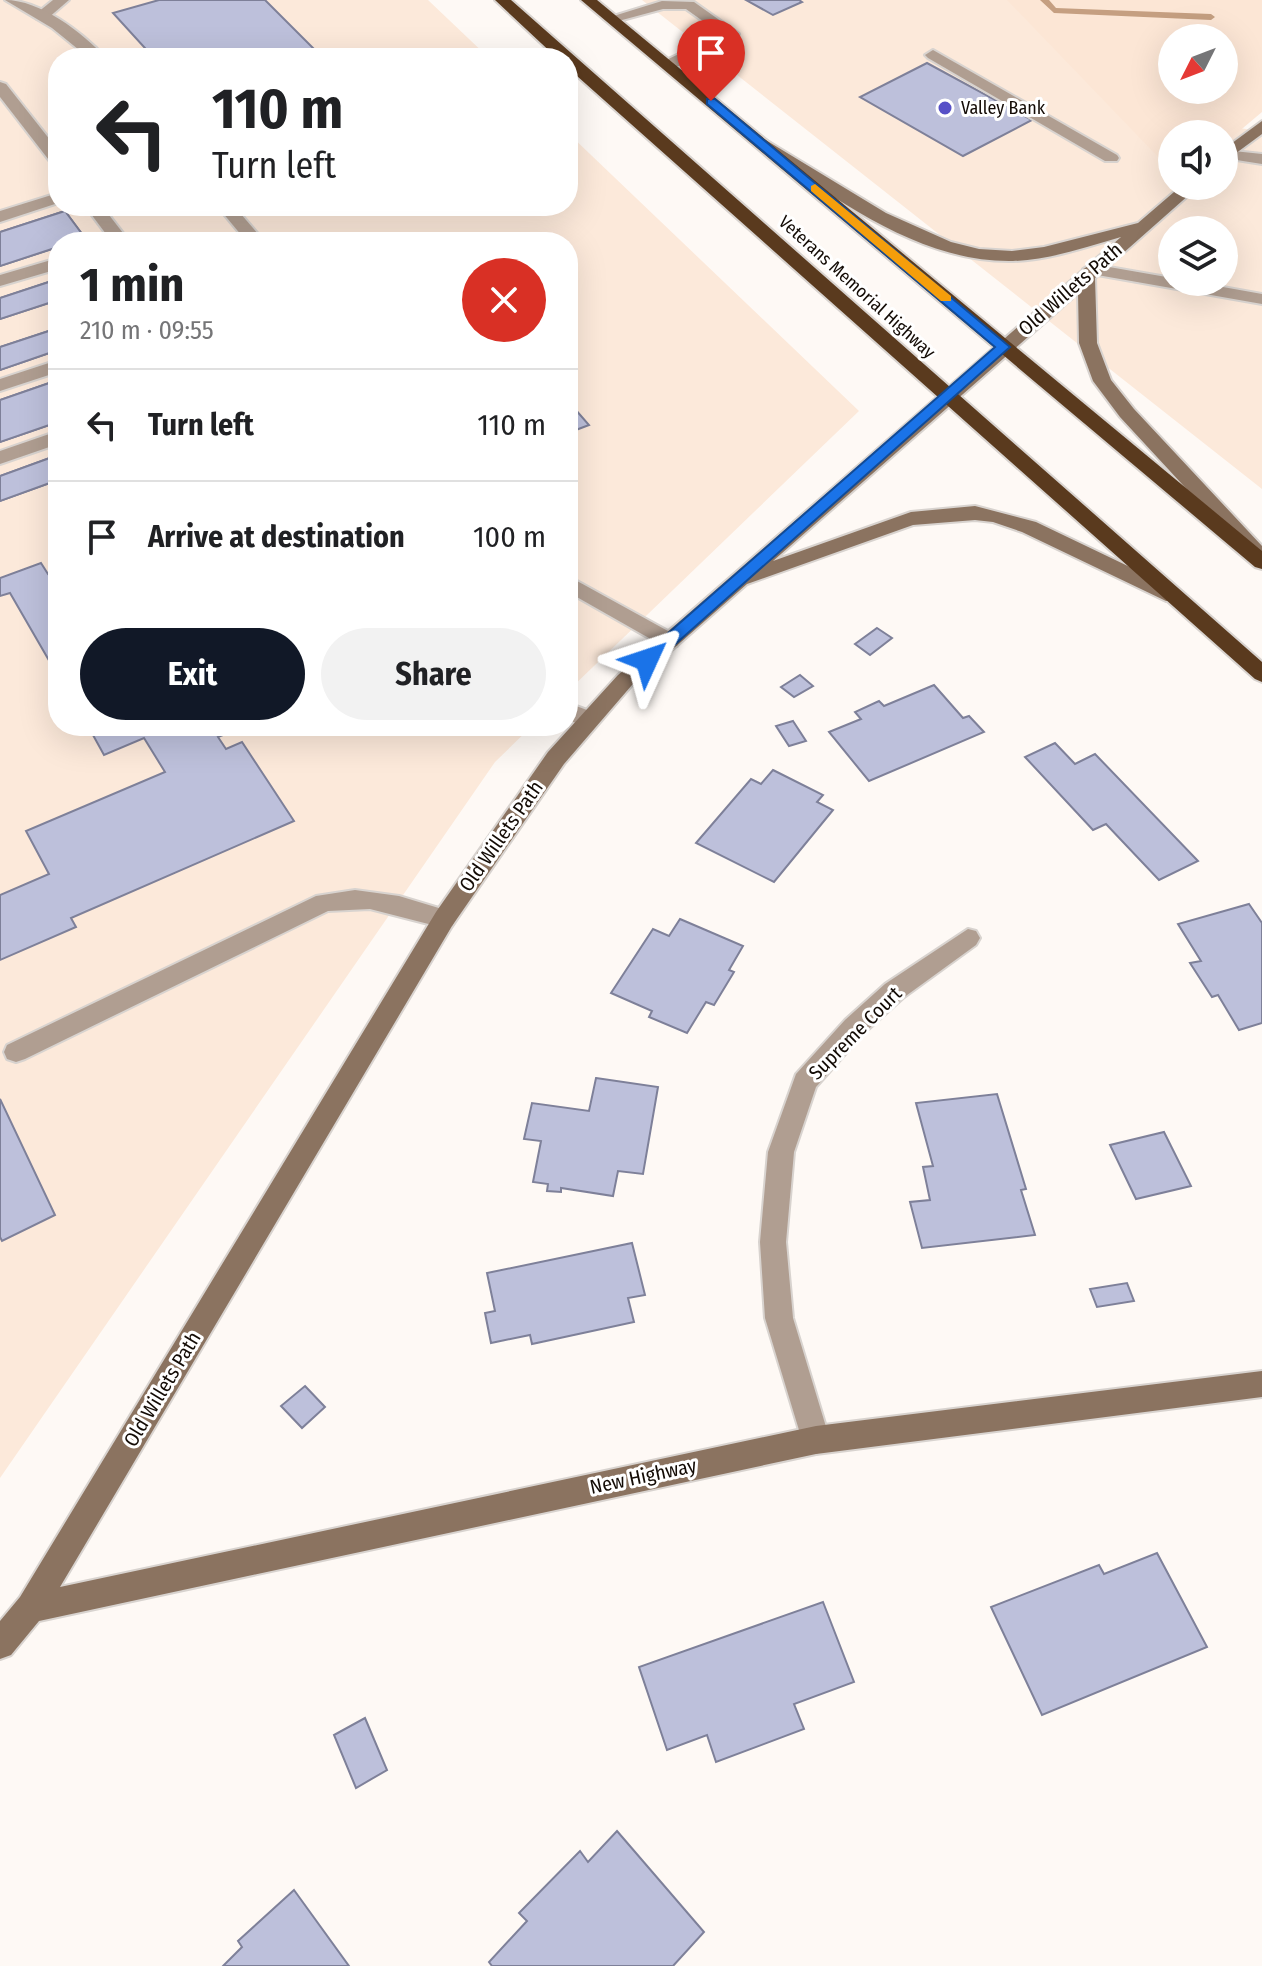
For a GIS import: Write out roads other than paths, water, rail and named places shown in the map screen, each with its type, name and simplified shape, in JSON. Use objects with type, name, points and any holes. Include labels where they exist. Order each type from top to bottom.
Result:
[{"type":"highway","name":"Veterans Memorial Highway","points":[[502,0],[555,48]]},
{"type":"highway","points":[[588,0],[1262,560]]},
{"type":"highway","name":"Veterans Memorial Highway","points":[[578,69],[1262,674]]},
{"type":"main road","points":[[1238,146],[1262,126]]},
{"type":"main road","points":[[756,138],[901,227],[935,244],[982,255],[1022,255],[1144,226]]},
{"type":"main road","name":"Old Willets Path","points":[[578,715],[625,680],[1175,200]]},
{"type":"main road","points":[[1089,272],[1088,343],[1102,381],[1127,413],[1262,560]]},
{"type":"main road","points":[[735,582],[911,519],[975,513],[1029,527],[1173,596]]},
{"type":"main road","name":"Old Willets Path","points":[[0,1644],[31,1608],[444,919],[565,736]]},
{"type":"main road","name":"New Highway","points":[[31,1608],[816,1440],[1262,1384]]},
{"type":"street","points":[[12,0],[77,38],[88,48]]},
{"type":"street","points":[[42,16],[62,0]]},
{"type":"street","points":[[611,19],[662,5],[689,5],[731,34],[717,44],[667,65]]},
{"type":"street","points":[[933,55],[1111,158]]},
{"type":"street","points":[[0,87],[48,148]]},
{"type":"street","points":[[1238,157],[1262,159]]},
{"type":"street","points":[[0,217],[48,201]]},
{"type":"street","points":[[101,216],[113,232]]},
{"type":"street","points":[[234,216],[247,232]]},
{"type":"street","points":[[0,281],[48,266]]},
{"type":"street","points":[[1089,272],[1262,299]]},
{"type":"street","points":[[0,385],[48,369]]},
{"type":"street","points":[[0,458],[48,441]]},
{"type":"street","points":[[578,589],[670,641]]},
{"type":"street","points":[[16,1052],[324,903],[347,897],[366,897],[444,919]]},
{"type":"street","name":"Supreme Court","points":[[816,1440],[779,1318],[773,1242],[781,1152],[805,1082],[854,1027],[894,991],[968,938]]},
{"type":"waterway","points":[[1044,0],[1054,10],[1211,17]]},
{"type":"place","name":"Valley Bank","points":[[945,108]]}]
